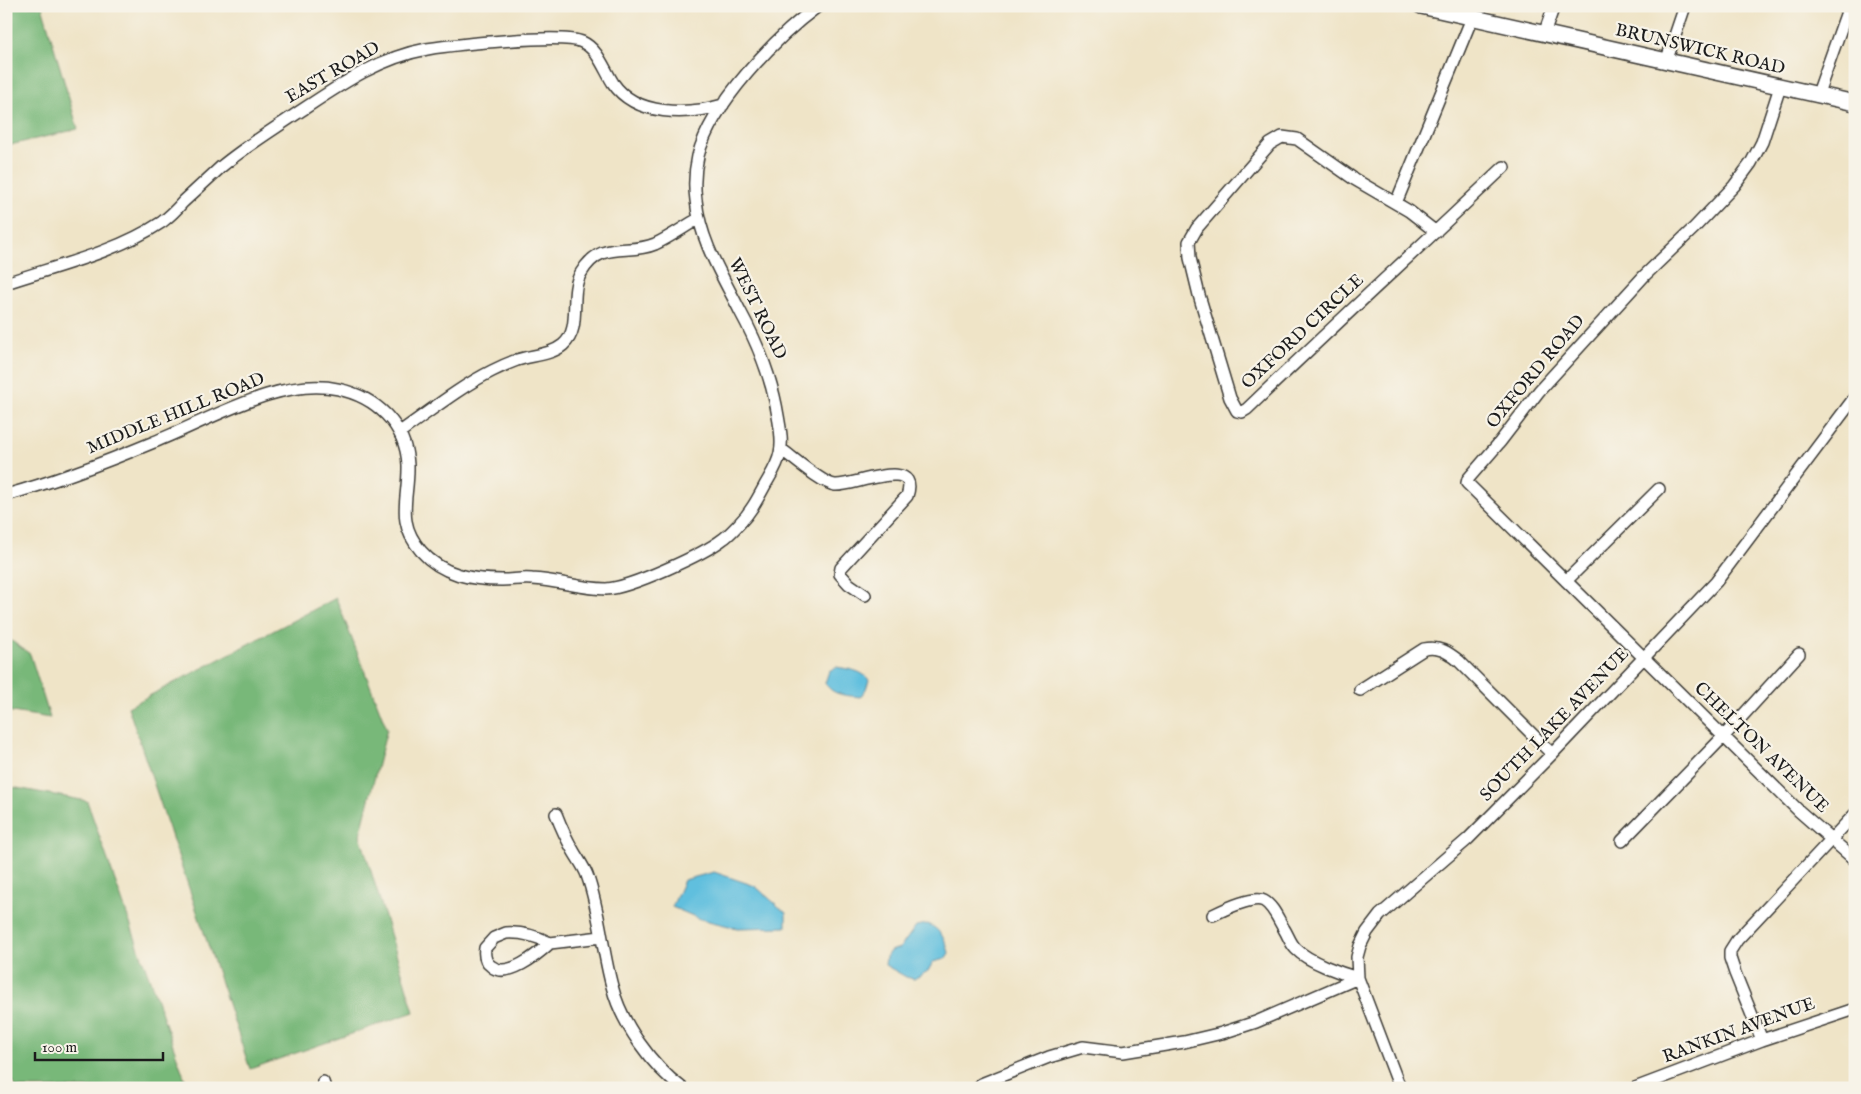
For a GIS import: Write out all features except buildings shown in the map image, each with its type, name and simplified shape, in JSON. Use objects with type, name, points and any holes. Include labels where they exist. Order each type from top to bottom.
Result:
[{"type":"main road","name":"BRUNSWICK ROAD","points":[[1421,6],[1438,8],[1472,18],[1855,103]]},
{"type":"street","name":"WEST ROAD","points":[[400,432],[407,451],[405,519],[407,527],[416,545],[430,560],[452,574],[463,577],[506,580],[528,578],[611,589],[628,585],[696,555],[721,540],[741,522],[751,510],[776,465],[781,449],[781,431],[776,399],[756,341],[707,248],[698,219],[695,198],[697,158],[707,132],[722,105],[750,71],[791,28],[818,6]]},
{"type":"street","points":[[1544,34],[1554,6]]},
{"type":"street","points":[[1666,62],[1685,6]]},
{"type":"street","points":[[1817,96],[1849,6]]},
{"type":"street","points":[[1396,203],[1472,18]]},
{"type":"street","name":"EAST ROAD","points":[[6,283],[96,253],[136,236],[164,221],[224,164],[264,135],[342,84],[381,62],[401,55],[428,49],[495,42],[576,40],[583,42],[593,49],[618,89],[630,100],[643,107],[690,111],[709,109],[722,105]]},
{"type":"street","name":"OXFORD ROAD","points":[[1645,658],[1467,483],[1468,479],[1500,442],[1538,390],[1644,276],[1734,186],[1751,163],[1762,142],[1780,87]]},
{"type":"street","name":"OXFORD CIRCLE","points":[[1436,232],[1396,203],[1382,197],[1296,140],[1282,138],[1270,144],[1197,228],[1190,242],[1190,258],[1199,295],[1227,388],[1237,411],[1242,412],[1247,408],[1436,232],[1504,167]]},
{"type":"street","points":[[400,432],[492,371],[517,360],[556,350],[565,344],[570,335],[574,319],[576,282],[582,271],[596,256],[603,252],[655,244],[698,219]]},
{"type":"street","name":"MIDDLE HILL ROAD","points":[[6,495],[89,469],[261,396],[308,385],[350,392],[371,401],[392,420],[400,432]]},
{"type":"street","name":"SOUTH LAKE AVENUE","points":[[1400,1088],[1358,978],[1356,965],[1360,946],[1367,932],[1380,915],[1468,839],[1645,658],[1716,582],[1855,397]]},
{"type":"street","points":[[781,449],[834,486],[894,474],[902,475],[907,479],[910,488],[907,496],[841,568],[840,574],[849,584],[865,595]]},
{"type":"street","points":[[1566,581],[1659,489]]},
{"type":"street","points":[[1360,690],[1424,649],[1435,647],[1449,653],[1459,661],[1552,754]]},
{"type":"street","points":[[1622,841],[1724,736],[1799,654]]},
{"type":"street","name":"CHELTON AVENUE","points":[[1645,658],[1830,839],[1855,860]]},
{"type":"street","points":[[556,814],[562,831],[586,874],[595,902],[612,988],[624,1017],[668,1084],[682,1088]]},
{"type":"street","points":[[1762,1040],[1735,973],[1730,951],[1736,940],[1855,814]]},
{"type":"street","points":[[1213,915],[1248,901],[1259,899],[1264,901],[1271,908],[1292,944],[1299,951],[1342,973],[1358,978]]},
{"type":"street","points":[[550,944],[531,935],[506,933],[488,943],[485,948],[485,956],[492,968],[504,970],[521,965],[550,944],[601,937]]},
{"type":"street","points":[[981,1084],[1049,1057],[1083,1047],[1108,1052],[1123,1052],[1184,1042],[1222,1033],[1256,1022],[1358,978]]},
{"type":"street","name":"RANKIN AVENUE","points":[[1635,1088],[1762,1040],[1855,1008]]},
{"type":"green space","points":[[6,6],[42,6],[78,129],[6,146]]},
{"type":"green space","points":[[336,598],[387,729],[360,835],[414,1012],[250,1069],[128,707]]},
{"type":"green space","points":[[6,637],[30,654],[50,718],[6,711]]},
{"type":"green space","points":[[6,786],[87,801],[188,1088],[16,1088],[6,1071]]},
{"type":"water","points":[[836,667],[859,672],[869,680],[866,689],[860,697],[836,693],[828,687],[825,683],[829,671]]},
{"type":"water","points":[[714,872],[755,886],[786,913],[786,927],[737,928],[700,919],[672,907],[684,880]]},
{"type":"water","points":[[928,924],[936,929],[944,939],[949,953],[945,959],[933,962],[928,971],[914,979],[906,977],[885,965],[886,957],[890,951],[900,948],[916,926]]}]
